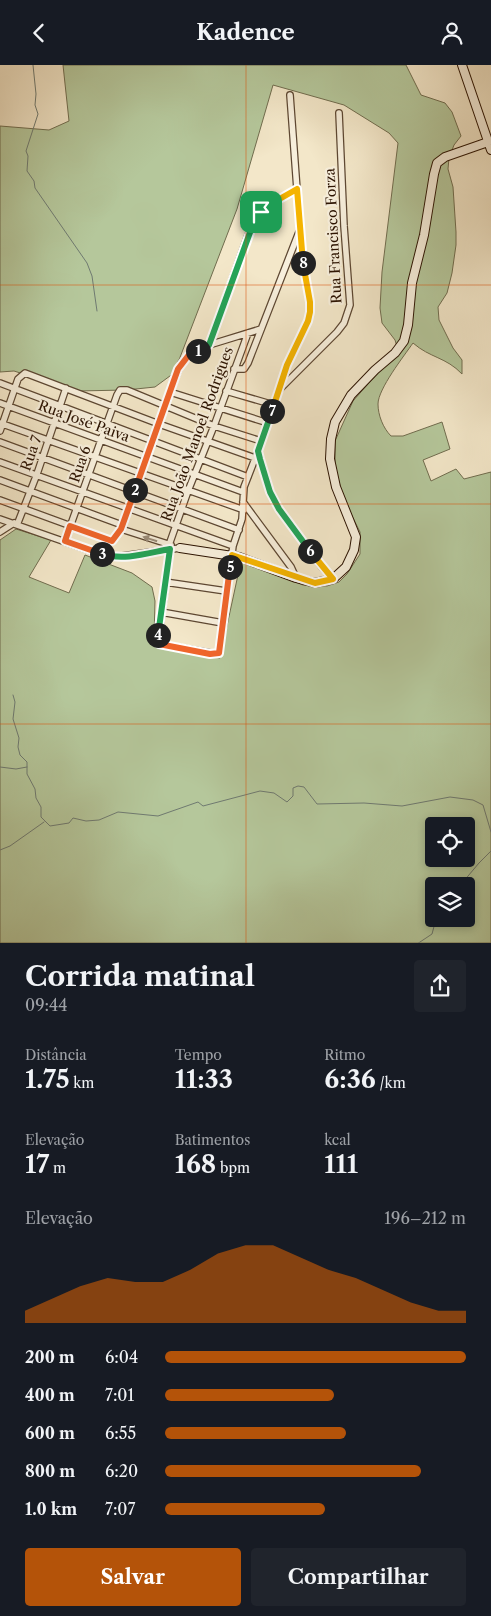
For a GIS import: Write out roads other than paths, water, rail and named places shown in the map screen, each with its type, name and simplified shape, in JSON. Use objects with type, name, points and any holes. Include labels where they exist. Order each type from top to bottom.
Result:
[{"type":"street","points":[[0,480],[170,547],[232,555],[315,583],[333,579],[342,573],[354,550],[356,541],[336,487],[330,459],[331,439],[336,422],[351,395],[395,353],[404,341],[408,325],[412,283],[424,235],[434,173],[438,163],[445,157],[490,146],[462,65]]},
{"type":"street","points":[[161,612],[223,623],[233,547],[244,510],[243,492],[287,365],[308,321],[310,312],[300,230],[290,95]]},
{"type":"street","name":"Rua Francisco Forza","points":[[279,390],[337,332],[344,323],[350,305],[339,113]]},
{"type":"street","points":[[209,345],[252,227],[261,212],[269,205],[297,189]]},
{"type":"street","points":[[234,369],[241,370],[246,367],[300,230]]},
{"type":"street","points":[[94,552],[112,541],[122,527],[178,369],[184,360],[209,345],[261,329]]},
{"type":"street","name":"Rua João Manoel Rodrigues","points":[[223,623],[219,653],[210,654],[159,644],[161,612],[170,547],[176,525],[248,333]]},
{"type":"street","points":[[0,431],[7,406],[18,379],[21,375],[28,374],[255,459]]},
{"type":"street","points":[[0,383],[248,477]]},
{"type":"street","name":"Rua 7","points":[[15,524],[24,509],[31,491],[66,388]]},
{"type":"street","name":"Rua 6","points":[[65,541],[112,407],[120,390],[127,390],[165,407]]},
{"type":"street","points":[[170,391],[268,423]]},
{"type":"street","points":[[226,391],[274,405]]},
{"type":"street","name":"Rua José Paiva","points":[[0,403],[243,492]]},
{"type":"street","points":[[165,407],[261,441]]},
{"type":"street","points":[[1,424],[244,510]]},
{"type":"street","points":[[0,442],[239,530]]},
{"type":"street","points":[[258,451],[270,492],[279,509],[321,566],[333,579]]},
{"type":"street","points":[[0,462],[84,491],[233,547]]},
{"type":"street","points":[[0,500],[112,541]]},
{"type":"street","points":[[243,502],[291,567],[296,578]]},
{"type":"street","points":[[1,520],[107,556],[124,557],[170,547]]},
{"type":"street","points":[[0,532],[15,524]]},
{"type":"street","points":[[165,582],[226,591]]},
{"type":"waterway","points":[[33,65],[36,94],[35,105],[38,114],[26,151],[28,156],[27,171],[34,181],[35,188],[87,263],[92,276],[97,311]]},
{"type":"waterway","points":[[13,695],[15,702],[13,719],[19,738],[18,747],[20,755],[27,762],[27,774],[35,789],[36,798],[41,807],[41,817],[50,826],[69,823],[73,818],[86,821],[99,820],[118,812],[158,816],[198,802],[203,806],[260,791],[274,793],[287,802],[293,796],[293,788],[298,786],[304,787],[317,804],[364,803],[402,806],[450,797],[473,800],[483,805],[491,832]]},
{"type":"waterway","points":[[0,767],[16,769],[27,767]]},
{"type":"waterway","points":[[0,850],[10,846],[44,822]]},
{"type":"waterway","points":[[467,877],[491,851]]},
{"type":"waterway","points":[[418,943],[432,934],[434,927]]}]
